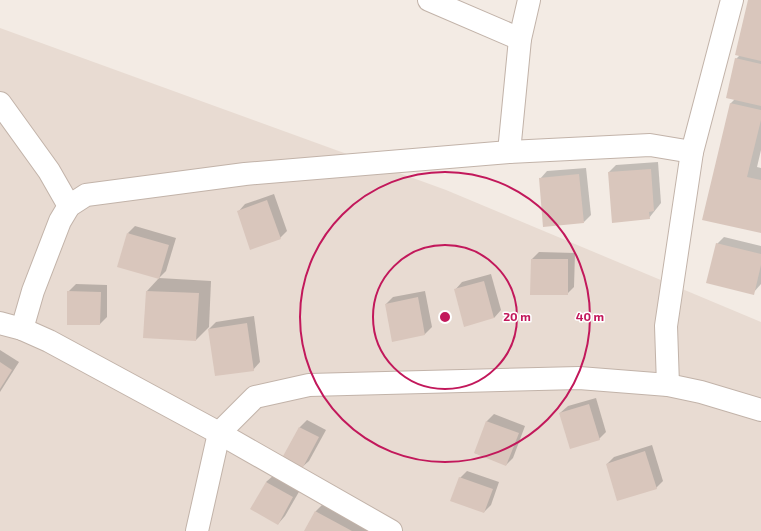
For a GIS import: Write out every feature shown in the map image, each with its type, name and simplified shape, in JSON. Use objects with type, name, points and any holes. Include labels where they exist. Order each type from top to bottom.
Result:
[{"type":"street","points":[[429,0],[520,39]]},
{"type":"street","points":[[509,152],[520,39],[529,0]]},
{"type":"street","points":[[668,385],[666,326],[692,152],[732,0]]},
{"type":"street","points":[[0,103],[50,171],[69,206]]},
{"type":"street","points":[[22,329],[33,291],[55,233],[69,206],[86,195],[245,174],[509,152],[650,145],[692,152]]},
{"type":"street","points":[[0,323],[22,329],[49,341],[220,433],[391,531]]},
{"type":"street","points":[[197,531],[220,433],[255,397],[309,385],[579,378],[668,385],[701,392],[761,410]]},
{"type":"shaded area","points":[[0,28],[446,190],[761,322],[761,531],[0,531]]},
{"type":"building","points":[[748,0],[761,0],[761,61],[735,55]]},
{"type":"building","points":[[735,58],[761,64],[761,106],[726,98]]},
{"type":"building","points":[[730,103],[761,110],[761,120],[747,177],[761,180],[761,233],[702,220]]},
{"type":"building","points":[[651,169],[654,211],[649,212],[650,219],[612,223],[608,172]]},
{"type":"building","points":[[579,174],[584,223],[543,227],[539,178]]},
{"type":"building","points":[[267,200],[281,239],[250,250],[237,211]]},
{"type":"building","points":[[127,233],[169,245],[159,279],[117,267]]},
{"type":"building","points":[[716,243],[761,254],[761,265],[754,295],[706,283]]},
{"type":"building","points":[[531,259],[568,259],[568,295],[530,295]]},
{"type":"building","points":[[484,281],[494,318],[464,327],[454,289]]},
{"type":"building","points":[[67,291],[101,292],[100,325],[67,325]]},
{"type":"building","points":[[146,291],[199,293],[196,341],[143,338]]},
{"type":"building","points":[[418,297],[425,335],[392,342],[385,304]]},
{"type":"building","points":[[247,323],[254,371],[215,376],[208,329]]},
{"type":"building","points":[[0,362],[12,370],[0,389]]},
{"type":"building","points":[[589,404],[600,440],[570,449],[559,413]]},
{"type":"building","points":[[486,421],[519,433],[506,466],[474,453]]},
{"type":"building","points":[[299,427],[319,437],[302,469],[282,458]]},
{"type":"building","points":[[645,451],[657,489],[617,501],[606,464]]},
{"type":"building","points":[[459,477],[493,489],[484,513],[450,501]]},
{"type":"building","points":[[266,482],[293,497],[278,525],[250,509]]},
{"type":"building","points":[[315,511],[352,531],[304,531]]}]
